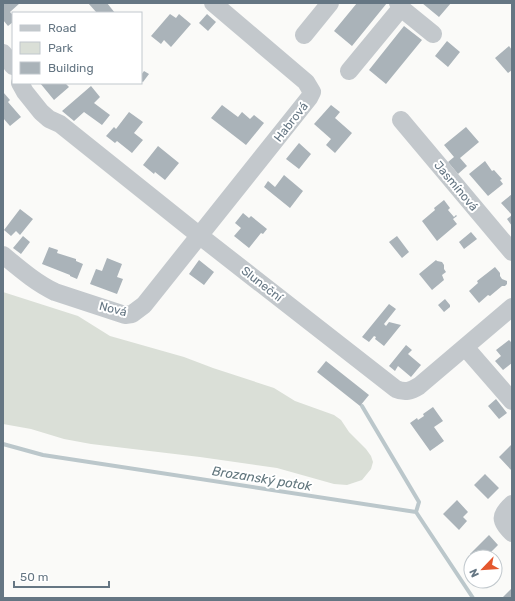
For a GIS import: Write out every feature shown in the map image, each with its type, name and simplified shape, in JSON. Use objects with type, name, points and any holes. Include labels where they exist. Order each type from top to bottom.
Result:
[{"type":"street","name":"Habrová","points":[[200,236],[309,98],[312,92],[306,82],[213,3]]},
{"type":"street","points":[[304,35],[330,3]]},
{"type":"street","points":[[348,71],[399,6],[433,34]]},
{"type":"street","points":[[3,53],[12,65]]},
{"type":"street","name":"Sluneční","points":[[21,84],[25,92],[45,116],[60,124],[200,236],[396,389],[406,392],[418,386],[512,307]]},
{"type":"street","name":"Jasmínová","points":[[401,120],[512,252]]},
{"type":"street","name":"Nová","points":[[3,255],[46,288],[125,315],[132,314],[144,305],[200,236]]},
{"type":"street","points":[[465,346],[512,400]]},
{"type":"street","points":[[512,504],[503,513],[502,517],[503,522],[512,533]]},
{"type":"green space","points":[[3,292],[78,316],[110,336],[184,357],[274,388],[295,401],[334,415],[341,420],[349,432],[371,456],[373,462],[371,469],[362,480],[347,485],[334,484],[277,468],[91,444],[64,439],[31,429],[3,424]]},
{"type":"building","points":[[3,3],[20,3],[10,12],[12,14],[12,23],[8,26],[3,20]]},
{"type":"building","points":[[88,3],[107,3],[114,12],[96,12]]},
{"type":"building","points":[[357,3],[387,3],[352,46],[334,31]]},
{"type":"building","points":[[422,3],[451,3],[439,17]]},
{"type":"building","points":[[170,14],[176,18],[179,14],[191,24],[171,47],[164,40],[161,44],[151,36]]},
{"type":"building","points":[[207,14],[216,22],[208,31],[199,23]]},
{"type":"building","points":[[404,26],[422,40],[386,84],[369,70]]},
{"type":"building","points":[[447,41],[460,52],[448,67],[435,56]]},
{"type":"building","points":[[509,46],[512,50],[512,70],[508,73],[495,58]]},
{"type":"building","points":[[144,71],[149,74],[143,82],[142,82],[142,74]]},
{"type":"building","points":[[41,84],[66,84],[69,87],[54,100]]},
{"type":"building","points":[[91,86],[100,97],[94,103],[110,115],[102,125],[84,112],[74,121],[62,111]]},
{"type":"building","points":[[3,92],[10,100],[8,102],[21,117],[10,126],[3,118]]},
{"type":"building","points":[[222,105],[238,117],[242,112],[250,119],[254,115],[264,123],[246,145],[211,118]]},
{"type":"building","points":[[331,105],[340,112],[335,118],[352,133],[335,153],[326,145],[331,139],[314,124]]},
{"type":"building","points":[[129,112],[143,122],[134,133],[143,140],[132,153],[117,141],[115,143],[106,136],[114,127],[116,129]]},
{"type":"building","points":[[466,127],[479,142],[460,158],[467,166],[458,174],[448,162],[454,157],[444,145]]},
{"type":"building","points":[[299,143],[311,154],[299,169],[286,159]]},
{"type":"building","points":[[158,146],[179,163],[165,180],[155,172],[154,174],[143,165]]},
{"type":"building","points":[[485,161],[492,171],[494,170],[502,179],[500,180],[503,184],[488,196],[469,174]]},
{"type":"building","points":[[284,175],[303,191],[290,208],[264,187],[268,181],[275,187]]},
{"type":"building","points":[[512,194],[512,215],[501,203]]},
{"type":"building","points":[[444,200],[450,208],[448,210],[454,217],[456,215],[457,216],[453,219],[457,224],[437,241],[422,221]]},
{"type":"building","points":[[20,209],[33,219],[20,235],[16,231],[11,236],[4,230]]},
{"type":"building","points":[[243,213],[249,218],[251,216],[267,229],[263,234],[261,233],[249,248],[234,236],[241,228],[235,223]]},
{"type":"building","points":[[512,215],[512,226],[507,219]]},
{"type":"building","points":[[471,232],[477,239],[464,249],[459,242]]},
{"type":"building","points":[[23,236],[30,242],[21,254],[13,248]]},
{"type":"building","points":[[397,236],[409,252],[402,258],[389,242]]},
{"type":"building","points":[[49,247],[58,250],[57,253],[76,259],[76,261],[83,264],[77,279],[42,264]]},
{"type":"building","points":[[107,258],[122,264],[117,277],[123,279],[117,294],[90,284],[96,269],[102,271]]},
{"type":"building","points":[[199,260],[214,272],[204,285],[189,274]]},
{"type":"building","points":[[436,260],[442,262],[446,272],[442,275],[444,280],[432,290],[419,274]]},
{"type":"building","points":[[495,267],[500,273],[502,279],[507,281],[507,284],[502,286],[490,296],[488,295],[479,303],[469,291],[478,283],[477,281]]},
{"type":"building","points":[[445,299],[450,307],[444,312],[438,305]]},
{"type":"building","points":[[389,304],[396,309],[384,324],[386,326],[389,322],[401,325],[384,346],[375,339],[376,337],[374,336],[369,342],[362,337]]},
{"type":"building","points":[[509,340],[512,343],[512,363],[503,370],[495,361],[501,356],[496,350]]},
{"type":"building","points":[[406,345],[412,350],[408,354],[421,365],[411,377],[398,366],[395,371],[389,366]]},
{"type":"building","points":[[326,361],[369,395],[360,406],[317,372]]},
{"type":"building","points":[[496,399],[507,413],[499,419],[488,406]]},
{"type":"building","points":[[433,407],[443,421],[434,427],[444,441],[430,451],[410,423],[417,418],[418,420],[424,416],[423,414]]},
{"type":"building","points":[[512,444],[512,471],[499,457]]},
{"type":"building","points":[[485,474],[499,488],[488,499],[474,485]]},
{"type":"building","points":[[457,500],[468,512],[463,517],[467,521],[459,530],[443,514]]},
{"type":"building","points":[[489,535],[498,545],[494,549],[475,549]]},
{"type":"building","points":[[511,589],[512,598],[502,598]]},
{"type":"waterway","points":[[362,406],[419,502],[416,512]]},
{"type":"waterway","name":"Brozanský potok","points":[[3,444],[43,455],[416,512],[473,598]]}]
